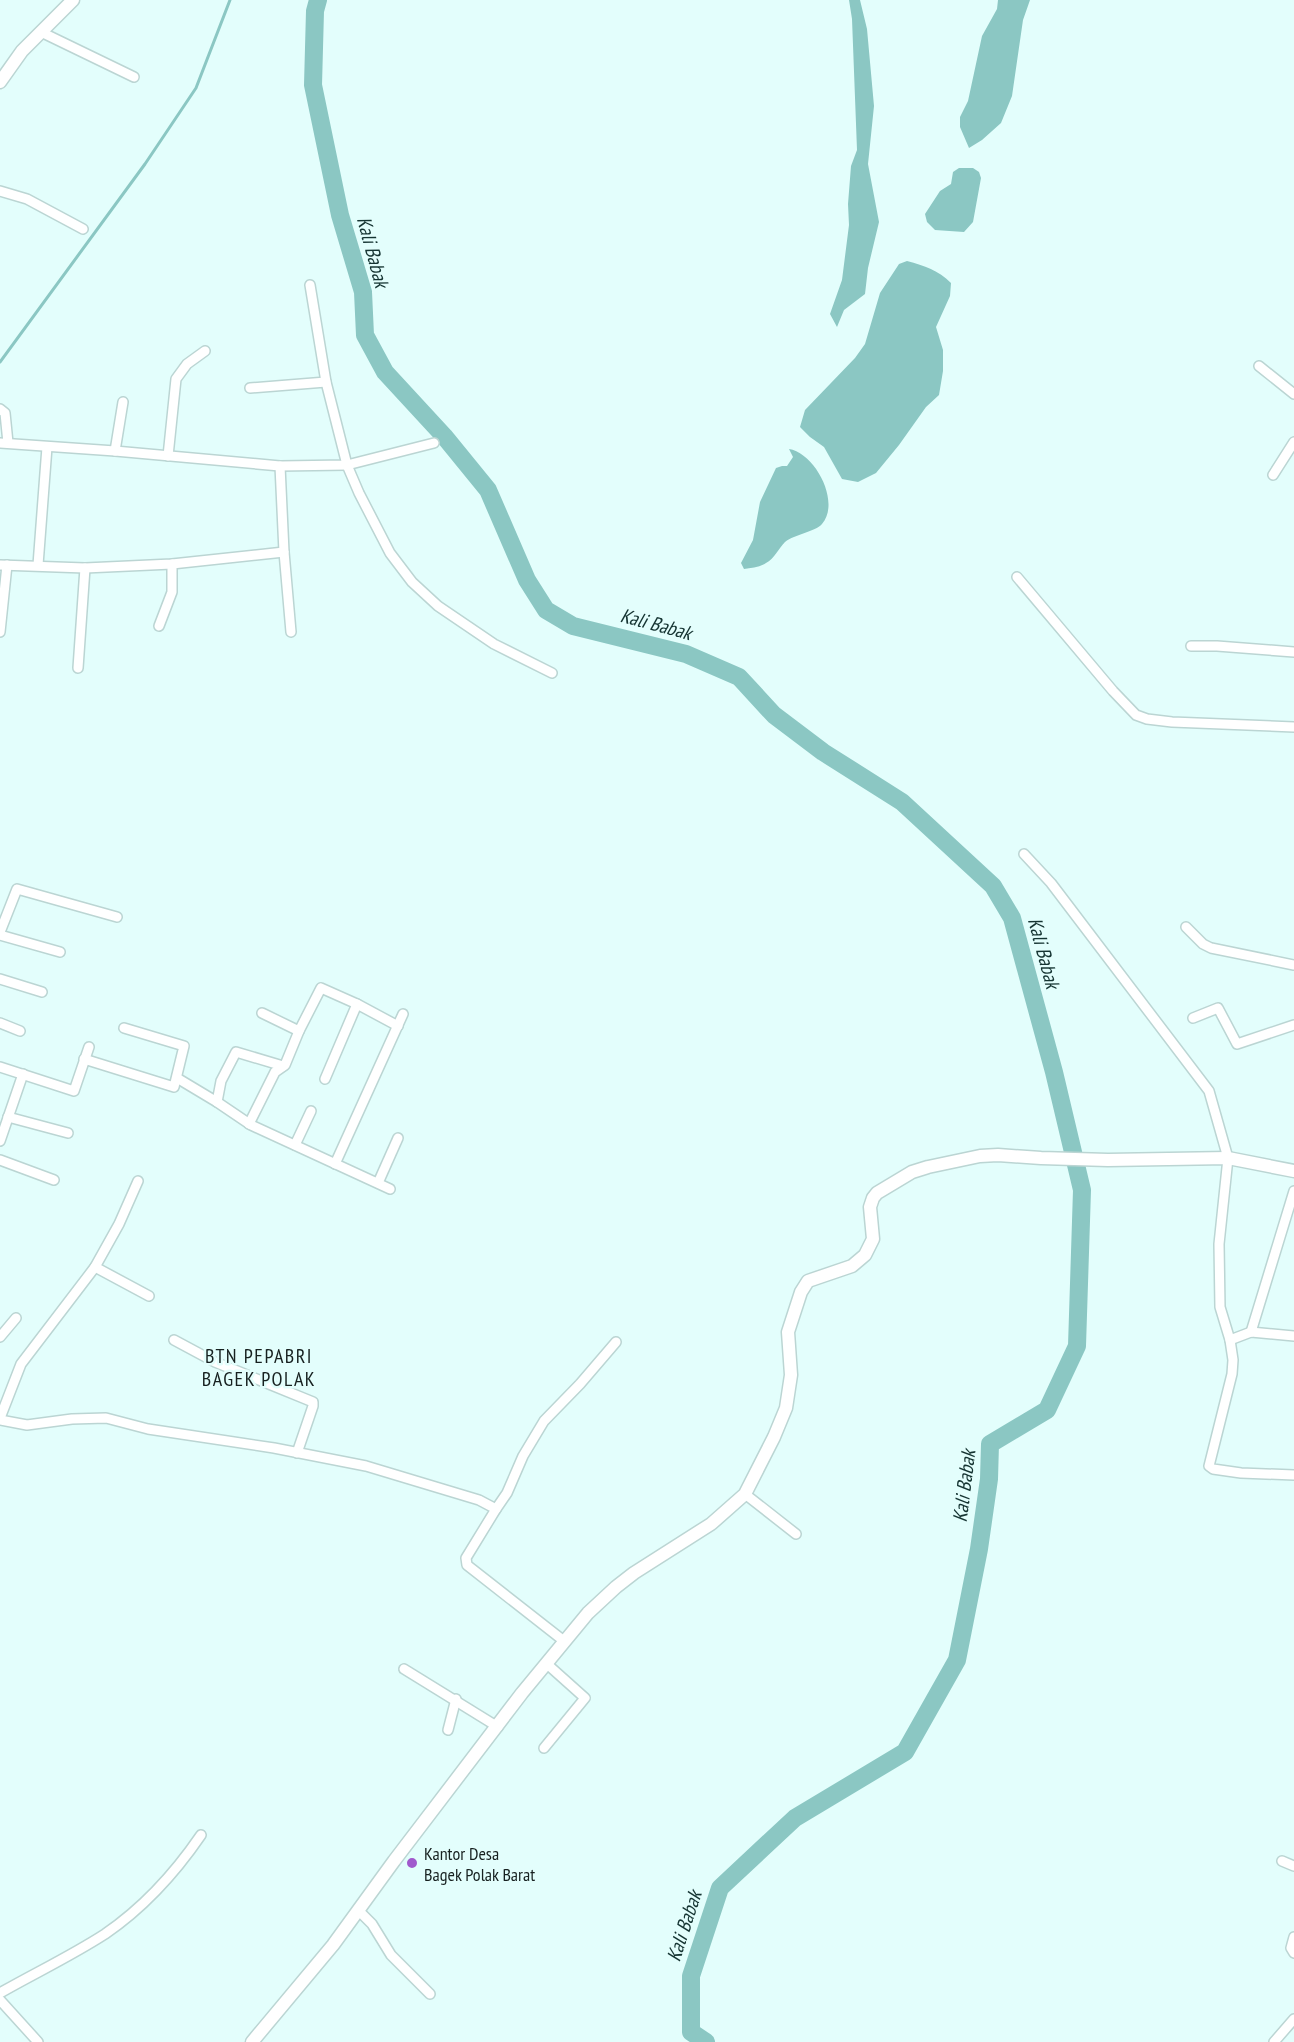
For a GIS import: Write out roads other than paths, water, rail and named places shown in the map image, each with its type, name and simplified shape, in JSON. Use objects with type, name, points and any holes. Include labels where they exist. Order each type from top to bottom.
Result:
[{"type":"street","points":[[0,82],[22,51],[73,0]]},
{"type":"street","points":[[41,32],[134,77]]},
{"type":"street","points":[[0,191],[27,199],[83,229]]},
{"type":"street","points":[[310,285],[327,382],[347,465],[390,553],[412,582],[427,597],[494,644],[552,673]]},
{"type":"street","points":[[168,456],[177,379],[187,364],[205,351]]},
{"type":"street","points":[[1259,366],[1294,394]]},
{"type":"street","points":[[250,388],[327,382]]},
{"type":"street","points":[[115,451],[123,402]]},
{"type":"street","points":[[0,409],[5,413],[4,443],[280,466],[347,465],[434,443]]},
{"type":"street","points":[[1273,475],[1294,442]]},
{"type":"street","points":[[38,565],[47,447]]},
{"type":"street","points":[[280,466],[291,632]]},
{"type":"street","points":[[0,632],[4,565],[85,568],[172,564],[284,552]]},
{"type":"street","points":[[159,626],[172,592],[172,564]]},
{"type":"street","points":[[78,668],[85,568]]},
{"type":"street","points":[[1017,577],[1136,715],[1172,722],[1294,727]]},
{"type":"street","points":[[1191,646],[1294,652]]},
{"type":"street","points":[[1024,854],[1051,884],[1209,1091],[1228,1158],[1220,1244],[1220,1307],[1230,1340],[1233,1360],[1232,1374],[1209,1467],[1241,1473],[1294,1475]]},
{"type":"street","points":[[60,952],[0,933],[17,890],[117,916]]},
{"type":"street","points":[[1186,927],[1203,944],[1211,948],[1294,965]]},
{"type":"street","points":[[0,979],[42,992]]},
{"type":"street","points":[[249,1124],[275,1072],[283,1066],[321,988],[398,1026]]},
{"type":"street","points":[[325,1079],[357,1005]]},
{"type":"street","points":[[1192,1018],[1218,1008],[1237,1044],[1294,1025]]},
{"type":"street","points":[[262,1013],[299,1031]]},
{"type":"street","points":[[335,1164],[404,1014]]},
{"type":"street","points":[[0,1023],[20,1030]]},
{"type":"street","points":[[84,1059],[174,1087],[184,1047],[124,1028]]},
{"type":"street","points":[[0,1067],[74,1091],[89,1047]]},
{"type":"street","points":[[217,1102],[221,1081],[236,1052],[283,1066]]},
{"type":"street","points":[[0,1141],[23,1074]]},
{"type":"street","points":[[177,1078],[249,1124],[390,1189]]},
{"type":"street","points":[[295,1145],[311,1111]]},
{"type":"street","points":[[8,1117],[68,1133]]},
{"type":"street","points":[[378,1183],[398,1138]]},
{"type":"street","points":[[252,2042],[321,1960],[394,1861],[564,1641],[616,1587],[711,1524],[745,1494],[786,1408],[791,1375],[788,1332],[798,1298],[808,1281],[852,1266],[870,1249],[874,1230],[870,1207],[875,1195],[912,1172],[948,1162],[998,1155],[1108,1160],[1228,1158],[1294,1171]]},
{"type":"street","points":[[0,1161],[54,1180]]},
{"type":"street","points":[[138,1181],[95,1267],[21,1364],[0,1419],[27,1425],[95,1417],[147,1429],[297,1453],[366,1466],[423,1482],[478,1500],[496,1509]]},
{"type":"street","points":[[1251,1332],[1294,1191]]},
{"type":"street","points":[[95,1267],[149,1296]]},
{"type":"street","points":[[0,1338],[16,1318]]},
{"type":"street","points":[[1230,1340],[1251,1332],[1294,1336]]},
{"type":"street","points":[[174,1340],[215,1362],[313,1402],[297,1453]]},
{"type":"street","points":[[564,1641],[467,1565],[466,1558],[507,1493],[527,1449],[544,1421],[616,1342]]},
{"type":"street","points":[[745,1494],[796,1534]]},
{"type":"street","points":[[544,1748],[585,1698],[547,1664]]},
{"type":"street","points":[[404,1669],[498,1727]]},
{"type":"street","points":[[448,1730],[456,1700]]},
{"type":"street","points":[[0,1993],[106,1933],[138,1908],[176,1869],[201,1835]]},
{"type":"street","points":[[1282,1861],[1294,1866]]},
{"type":"street","points":[[359,1911],[372,1924],[391,1954],[430,1995]]},
{"type":"street","points":[[1294,1937],[1291,1948],[1294,1953]]},
{"type":"street","points":[[0,2000],[38,2042]]},
{"type":"street","points":[[1274,2042],[1294,2019]]},
{"type":"water","points":[[849,0],[860,0],[867,29],[874,106],[868,164],[879,222],[868,268],[865,294],[844,310],[837,327],[830,314],[842,280],[849,225],[851,166],[857,150],[852,19]]},
{"type":"water","points":[[998,0],[1030,0],[1023,20],[1012,96],[1001,123],[969,148],[960,127],[960,117],[968,101],[982,36],[997,9]]},
{"type":"water","points":[[959,168],[973,168],[979,172],[981,178],[973,222],[964,232],[935,230],[927,222],[925,214],[940,191],[951,184],[953,172]]},
{"type":"water","points":[[907,261],[931,269],[951,283],[950,296],[936,327],[943,350],[943,371],[939,395],[926,407],[876,473],[858,482],[842,479],[824,447],[800,427],[805,410],[855,358],[865,344],[880,293],[899,264]]},
{"type":"water","points":[[789,449],[799,452],[816,469],[827,492],[829,504],[827,515],[819,527],[785,542],[769,561],[744,569],[741,563],[753,540],[760,502],[776,468],[787,466],[793,457]]},
{"type":"waterway","points":[[0,362],[145,164],[196,88],[230,0]]},
{"type":"waterway","name":"Kali Babak","points":[[318,0],[315,11],[313,85],[340,215],[363,292],[365,335],[385,372],[444,436],[488,490],[527,580],[546,610],[573,626],[686,654],[739,677],[774,715],[823,752],[902,802],[993,886],[1012,918],[1054,1072],[1082,1190],[1077,1346],[1047,1410],[990,1444],[989,1479],[979,1549],[957,1660],[905,1752],[795,1818],[720,1888],[691,1976],[691,2032],[706,2042]]},
{"type":"place","name":"Kantor Desa Bagek Polak Barat","points":[[412,1863]]},
{"type":"district","name":"BTN PEPABRI BAGEK POLAK","points":[[259,1368]]}]
